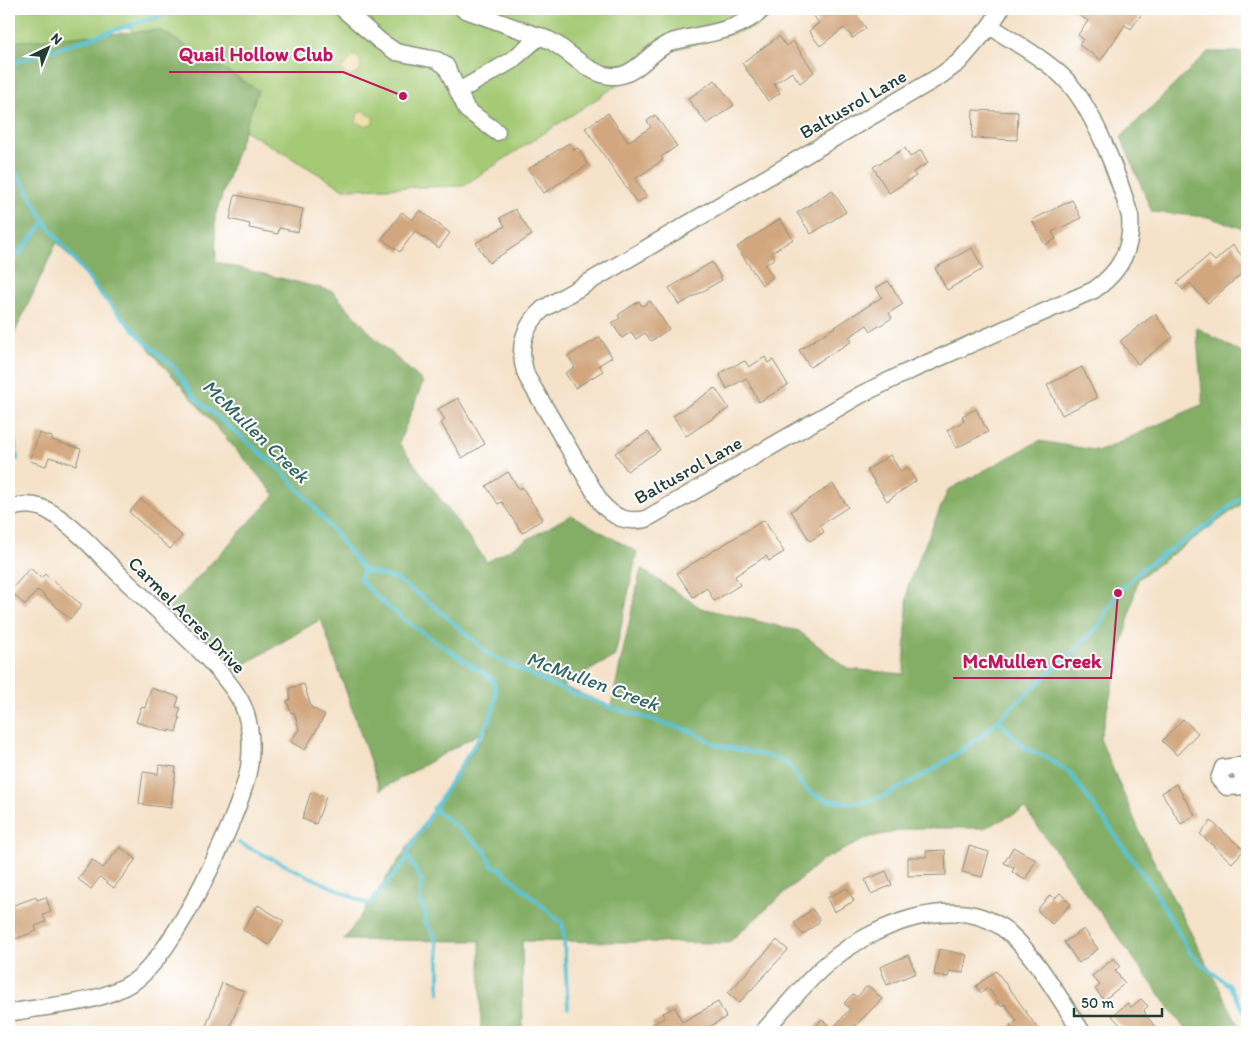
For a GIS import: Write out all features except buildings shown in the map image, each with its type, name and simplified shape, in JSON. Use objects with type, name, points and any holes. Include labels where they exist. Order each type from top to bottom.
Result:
[{"type":"street","points":[[343,9],[380,41],[396,52],[441,62],[450,71],[463,102],[472,115],[497,132]]},
{"type":"street","points":[[463,9],[540,36],[561,46],[584,65],[598,73],[612,76],[634,70],[667,44],[740,25],[763,9]]},
{"type":"street","points":[[740,25],[745,9]]},
{"type":"street","name":"Baltusrol Lane","points":[[990,26],[1065,78],[1079,94],[1090,112],[1130,216],[1131,227],[1128,250],[1116,272],[1094,290],[907,372],[862,394],[646,518],[623,520],[614,516],[601,502],[527,377],[522,365],[522,340],[534,317],[543,309],[940,76],[959,62],[990,26],[1001,9]]},
{"type":"street","points":[[459,91],[511,61],[540,36]]},
{"type":"street","name":"Carmel Acres Drive","points":[[9,509],[30,505],[51,512],[92,548],[203,656],[231,686],[244,708],[251,742],[248,770],[242,792],[220,848],[198,890],[154,962],[135,980],[102,997],[75,1004],[9,1013]]},
{"type":"street","points":[[763,1032],[810,980],[850,946],[874,932],[914,918],[952,913],[984,918],[1007,931],[1026,950],[1082,1032]]},
{"type":"green space","points":[[9,9],[776,9],[756,27],[670,51],[463,186],[344,189],[239,127],[126,25],[9,64]]},
{"type":"green space","points":[[160,30],[258,90],[215,216],[216,262],[332,291],[376,339],[423,382],[399,443],[487,562],[571,515],[637,552],[615,656],[562,686],[611,706],[641,569],[701,608],[799,631],[848,669],[904,674],[908,585],[948,490],[1039,441],[1100,451],[1203,404],[1196,327],[1247,356],[1247,500],[1138,579],[1100,739],[1145,844],[1242,1032],[1187,1032],[1025,809],[984,828],[915,828],[870,837],[822,860],[728,943],[522,941],[523,1032],[481,1032],[480,941],[344,940],[489,728],[380,790],[321,619],[235,670],[169,608],[275,495],[57,242],[9,345],[9,42]]},
{"type":"green space","points":[[1208,52],[1247,52],[1247,230],[1208,217],[1152,212],[1121,137]]},
{"type":"sand","points":[[353,56],[356,56],[361,61],[360,71],[349,77],[341,69]]},
{"type":"sand","points":[[363,110],[373,116],[373,123],[365,126],[356,122],[358,113]]},
{"type":"waterway","points":[[9,64],[181,9]]},
{"type":"waterway","name":"McMullen Creek","points":[[9,163],[24,184],[45,222],[100,293],[144,341],[174,367],[195,398],[281,470],[310,502],[364,570],[397,579],[434,606],[490,655],[552,685],[612,708],[691,731],[717,745],[773,757],[788,764],[800,782],[811,793],[827,800],[848,803],[868,801],[887,795],[933,770],[979,738],[1099,626],[1118,593],[1143,568],[1212,522],[1247,492]]},
{"type":"waterway","points":[[9,265],[45,222]]},
{"type":"waterway","points":[[9,400],[17,459]]},
{"type":"waterway","points":[[364,570],[360,579],[373,594],[423,633],[492,679],[494,684],[495,700],[490,720],[406,854],[422,881],[420,902],[426,914],[424,922],[435,936],[439,954],[439,993]]},
{"type":"waterway","points":[[998,720],[1026,749],[1045,756],[1070,773],[1151,885],[1191,954],[1229,985],[1247,1016]]},
{"type":"waterway","points":[[433,808],[485,850],[492,866],[498,867],[563,924],[568,1008]]},
{"type":"waterway","points":[[239,843],[367,904],[371,903],[407,859]]},
{"type":"place","name":"Quail Hollow Club","points":[[403,96]]},
{"type":"place","name":"McMullen Creek","points":[[1118,593]]}]
